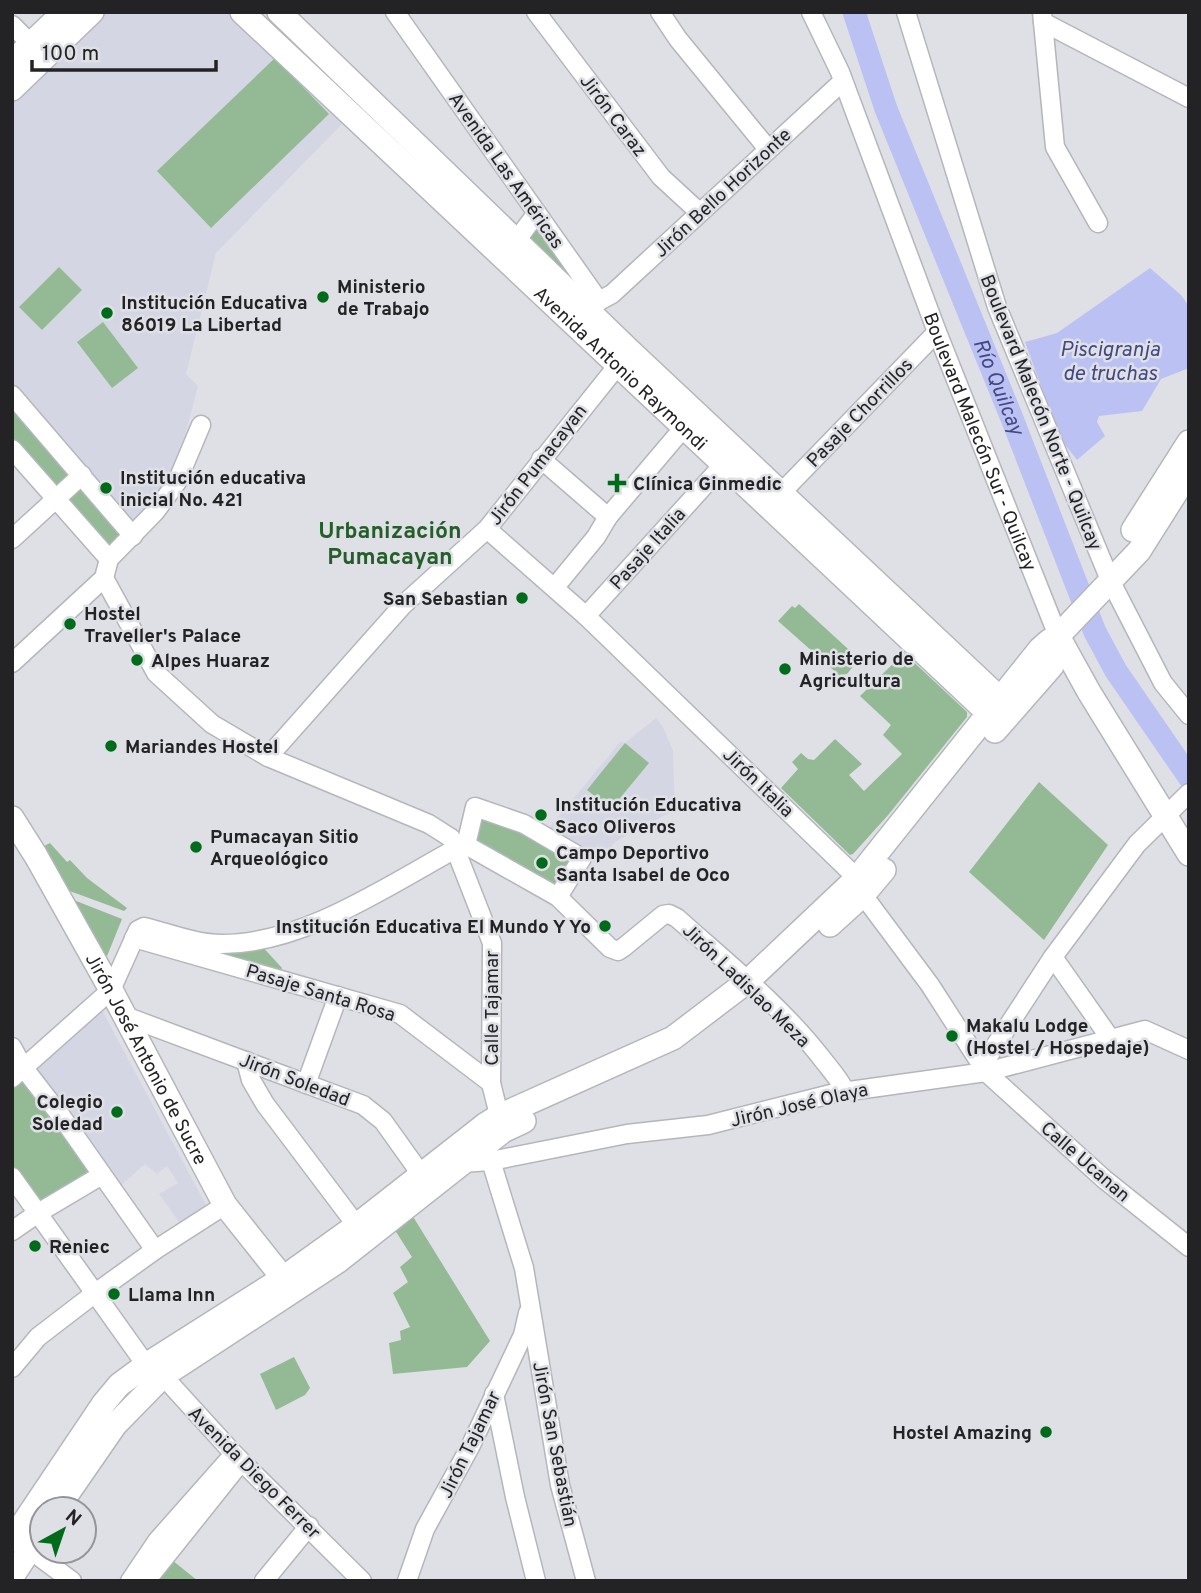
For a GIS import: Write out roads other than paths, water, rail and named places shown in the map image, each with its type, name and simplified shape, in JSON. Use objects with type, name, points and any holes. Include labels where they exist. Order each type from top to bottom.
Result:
[{"type":"main road","points":[[12,89],[64,12]]},
{"type":"main road","points":[[12,62],[37,51],[92,12]]},
{"type":"main road","name":"Avenida Antonio Raymondi","points":[[242,12],[296,63],[426,170],[510,249],[589,313],[623,358],[685,426],[782,492],[1001,712]]},
{"type":"main road","name":"Avenida Antonio Raymondi","points":[[279,12],[313,45],[426,170]]},
{"type":"main road","points":[[296,63],[313,45]]},
{"type":"main road","name":"Avenida Antonio Raymondi","points":[[623,358],[1001,712]]},
{"type":"main road","points":[[1105,586],[1129,537],[1189,442]]},
{"type":"main road","points":[[12,1577],[24,1540],[104,1403],[118,1385],[154,1370],[286,1286],[362,1232],[501,1123],[641,1059],[678,1050],[753,986],[860,886],[1001,712],[1052,666],[1063,631],[1139,551],[1189,472]]},
{"type":"main road","name":"Boulevard Malecón Sur - Quilcay","points":[[1063,631],[1089,692],[1178,802],[1189,854]]},
{"type":"main road","name":"Jirón José Antonio de Sucre","points":[[12,818],[111,990],[225,1205],[286,1286]]},
{"type":"main road","points":[[67,1495],[154,1370]]},
{"type":"street","name":"Avenida Las Américas","points":[[395,12],[537,213],[589,313]]},
{"type":"street","name":"Jirón Caraz","points":[[536,12],[661,177],[699,212]]},
{"type":"street","points":[[660,12],[678,39],[768,149]]},
{"type":"street","name":"Boulevard Malecón Sur - Quilcay","points":[[811,12],[844,81],[937,332],[1063,631]]},
{"type":"street","name":"Boulevard Malecón Norte - Quilcay","points":[[906,12],[997,307],[1105,586],[1163,683],[1189,715]]},
{"type":"street","points":[[1043,17],[1189,98]]},
{"type":"street","points":[[1043,17],[1055,147],[1098,223]]},
{"type":"street","points":[[12,25],[37,51]]},
{"type":"street","name":"Jirón Bello Horizonte","points":[[589,313],[844,81]]},
{"type":"street","points":[[510,249],[537,213]]},
{"type":"street","name":"Pasaje Chorrillos","points":[[782,492],[937,332]]},
{"type":"street","name":"Jirón Pumacayan","points":[[268,757],[403,605],[487,529],[623,358]]},
{"type":"street","points":[[12,395],[133,536]]},
{"type":"street","points":[[12,663],[103,578],[109,559],[155,512],[177,482],[201,425]]},
{"type":"street","points":[[555,587],[596,537],[608,517],[685,426]]},
{"type":"street","points":[[12,449],[109,559]]},
{"type":"street","name":"Pasaje Italia","points":[[586,616],[731,457]]},
{"type":"street","points":[[541,458],[608,517]]},
{"type":"street","points":[[12,539],[82,475]]},
{"type":"street","name":"Jirón Italia","points":[[487,529],[586,616],[860,886],[930,985],[984,1069]]},
{"type":"street","name":"Jirón Ladislao Meza","points":[[103,578],[156,673],[212,724],[268,757],[429,824],[461,847],[558,897],[603,942],[618,951],[663,915],[669,914],[677,918],[804,1036],[845,1091]]},
{"type":"street","points":[[984,1069],[1053,957],[1137,844],[1178,802]]},
{"type":"street","points":[[18,1072],[111,990],[138,930],[144,927],[201,943],[223,944],[273,936],[305,926],[340,912],[461,847],[475,807],[524,824],[582,858],[558,897]]},
{"type":"street","name":"Calle Tajamar","points":[[461,847],[492,943],[491,1083],[501,1123]]},
{"type":"street","name":"Pasaje Santa Rosa","points":[[134,938],[400,1014],[491,1083]]},
{"type":"street","points":[[1053,957],[1110,1038]]},
{"type":"street","points":[[306,1084],[338,996]]},
{"type":"street","name":"Jirón Soledad","points":[[125,1016],[363,1105],[383,1121],[426,1181]]},
{"type":"street","name":"Jirón José Olaya","points":[[453,1160],[491,1161],[627,1135],[708,1125],[845,1091],[984,1069],[1145,1030],[1189,1050]]},
{"type":"street","points":[[12,1047],[18,1072],[102,1175],[155,1250]]},
{"type":"street","points":[[246,1061],[251,1080],[265,1104],[362,1232]]},
{"type":"street","name":"Calle Ucanan","points":[[984,1069],[1104,1178],[1189,1247]]},
{"type":"street","points":[[491,1161],[524,1268],[530,1306]]},
{"type":"street","points":[[12,1231],[102,1175]]},
{"type":"street","name":"Avenida Diego Ferrer","points":[[12,1177],[94,1294],[154,1370],[237,1458],[362,1581]]},
{"type":"street","points":[[12,1368],[38,1337],[94,1294],[155,1250],[225,1205]]},
{"type":"street","name":"Jirón Tajamar","points":[[407,1581],[425,1529],[470,1447],[523,1335],[530,1306]]},
{"type":"street","name":"Jirón San Sebastián","points":[[530,1306],[560,1485],[586,1581]]},
{"type":"street","points":[[494,1394],[536,1581]]},
{"type":"street","points":[[130,1581],[157,1541],[237,1458]]},
{"type":"street","points":[[146,1581],[237,1458]]},
{"type":"street","points":[[264,1581],[309,1526]]},
{"type":"street","points":[[24,1540],[72,1581]]},
{"type":"water","name":"Piscigranja de truchas","points":[[1150,268],[1181,295],[1189,306],[1189,368],[1161,379],[1142,411],[1099,416],[1097,422],[1105,436],[1077,460],[1060,438],[1025,342],[1057,333]]},
{"type":"waterway","name":"Río Quilcay","points":[[854,12],[886,109],[1013,421],[1095,632],[1116,671],[1189,777]]},
{"type":"place","name":"Ministerio de Trabajo","points":[[323,297]]},
{"type":"place","name":"Institución Educativa 86019 La Libertad","points":[[107,313]]},
{"type":"place","name":"Clínica Ginmedic","points":[[617,483]]},
{"type":"place","name":"Institución educativa inicial No. 421","points":[[106,488]]},
{"type":"place","name":"San Sebastian","points":[[522,598]]},
{"type":"place","name":"Hostel Traveller's Palace","points":[[70,624]]},
{"type":"place","name":"Alpes Huaraz","points":[[137,660]]},
{"type":"place","name":"Ministerio de Agricultura","points":[[785,669]]},
{"type":"place","name":"Mariandes Hostel","points":[[111,746]]},
{"type":"place","name":"Institución Educativa Saco Oliveros","points":[[541,815]]},
{"type":"place","name":"Pumacayan Sitio Arqueológico","points":[[196,847]]},
{"type":"place","name":"Campo Deportivo Santa Isabel de Oco","points":[[542,863]]},
{"type":"place","name":"Institución Educativa El Mundo Y Yo","points":[[605,926]]},
{"type":"place","name":"Makalu Lodge (Hostel / Hospedaje)","points":[[952,1036]]},
{"type":"place","name":"Colegio Soledad","points":[[117,1112]]},
{"type":"place","name":"Reniec","points":[[35,1246]]},
{"type":"place","name":"Llama Inn","points":[[114,1294]]},
{"type":"place","name":"Hostel Amazing","points":[[1046,1432]]},
{"type":"district","name":"Urbanización Pumacayan","points":[[390,543]]}]
